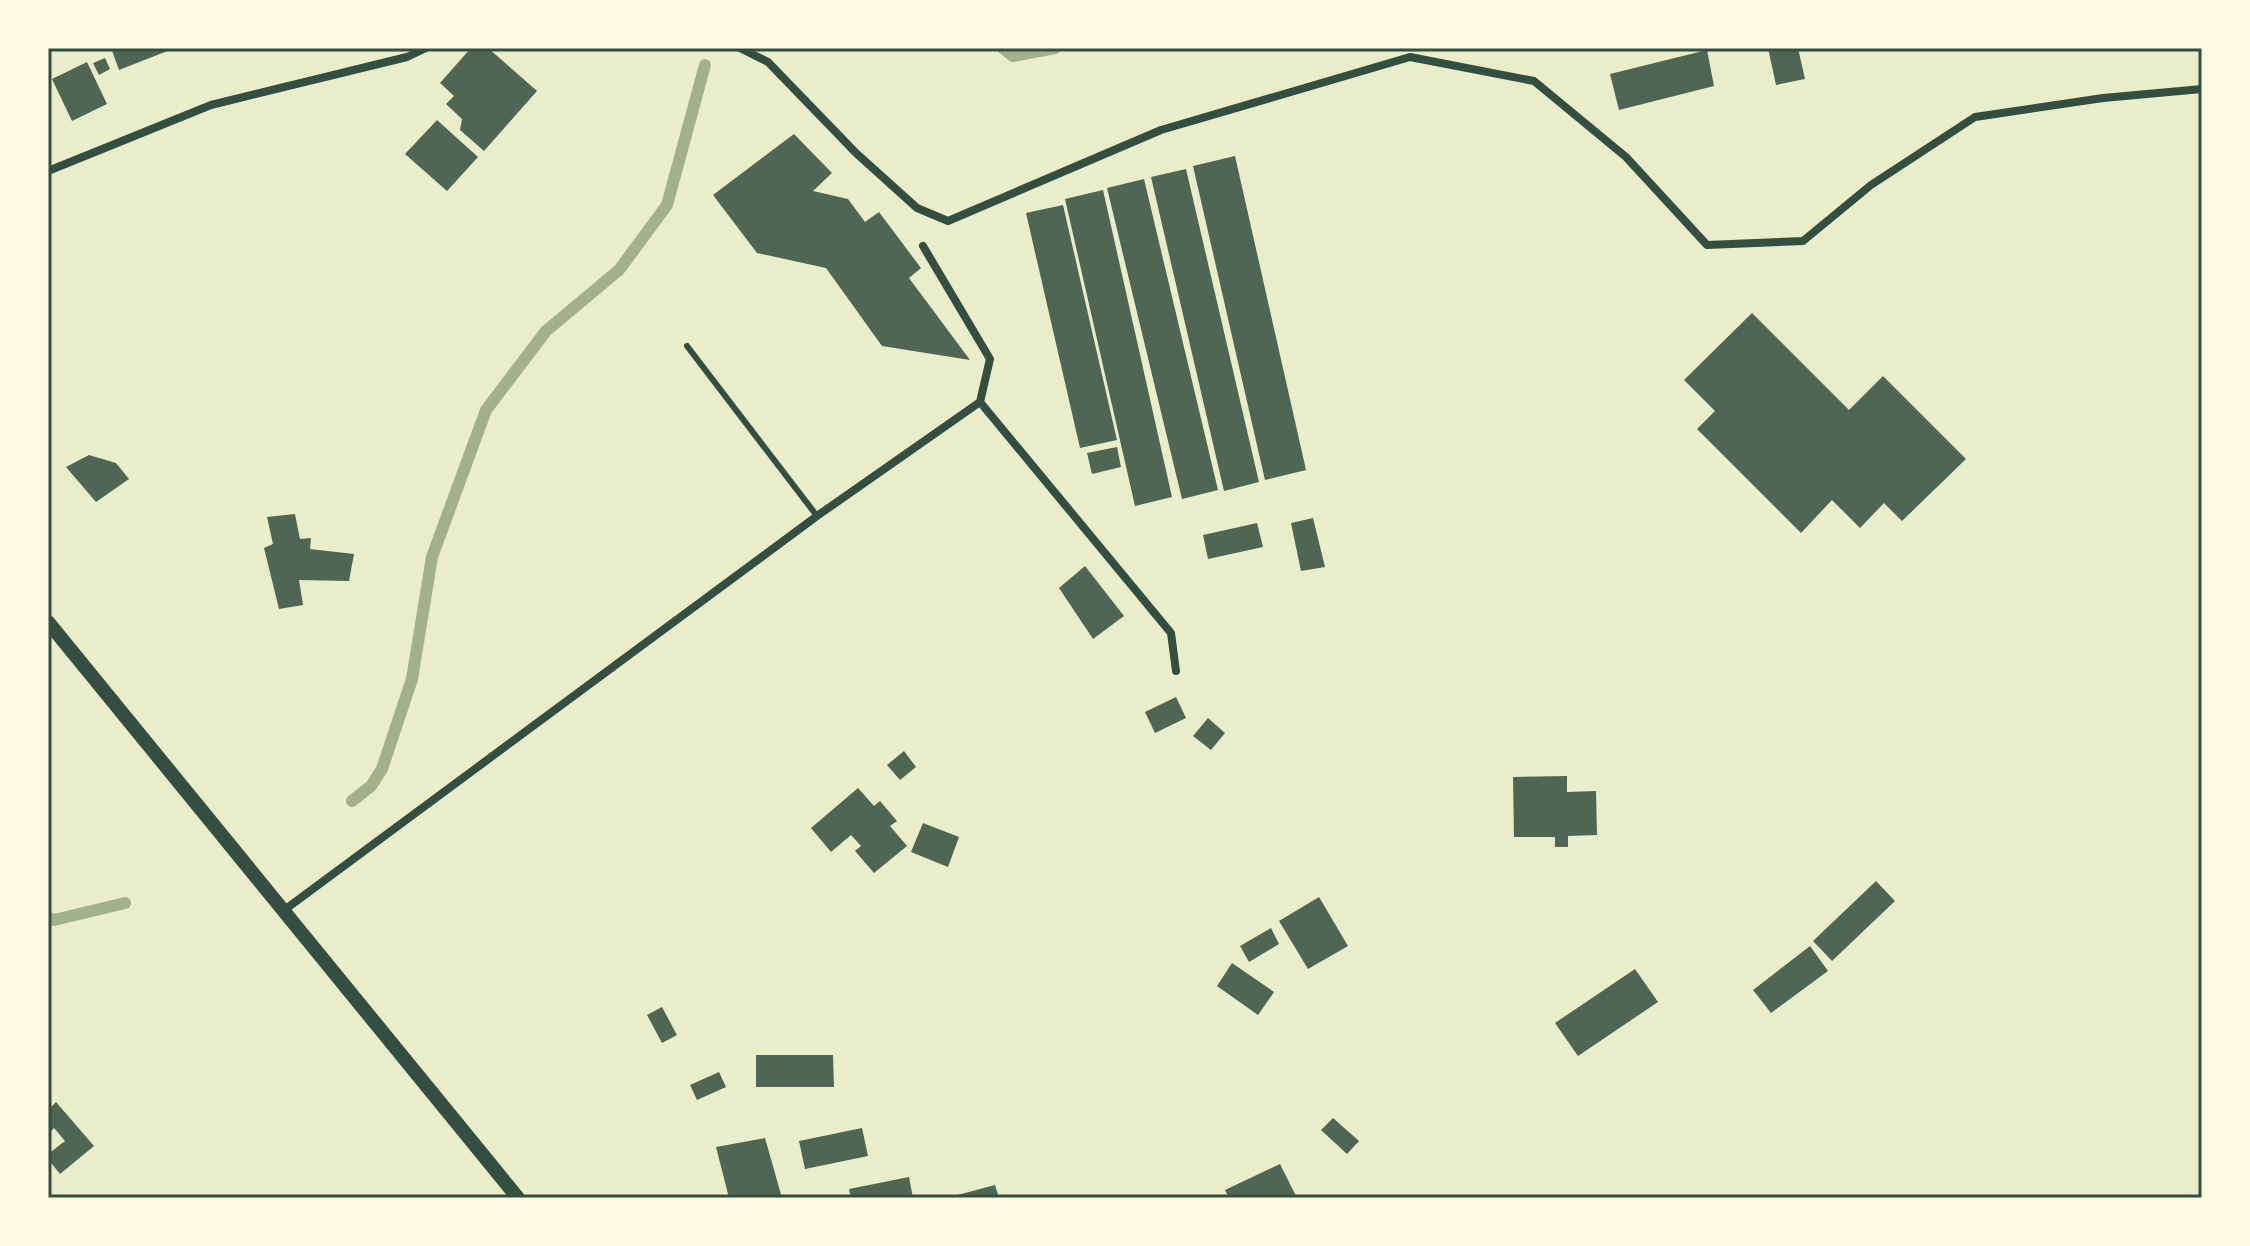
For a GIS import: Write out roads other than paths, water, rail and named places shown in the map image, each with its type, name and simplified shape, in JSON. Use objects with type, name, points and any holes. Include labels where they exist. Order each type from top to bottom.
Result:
[{"type":"street","points":[[48,171],[211,105],[407,57],[426,48]]},
{"type":"street","points":[[740,48],[768,62],[856,153],[917,208],[948,221],[1161,130],[1410,57],[1534,81],[1626,157],[1707,245],[1803,241],[1871,185],[1975,117],[2103,98],[2202,89]]},
{"type":"street","points":[[283,911],[817,516],[980,402],[990,359],[923,246]]},
{"type":"street","points":[[980,402],[1171,633],[1176,671]]},
{"type":"street","points":[[48,622],[518,1198]]},
{"type":"lane","points":[[687,346],[817,516]]},
{"type":"waterway","points":[[1003,48],[1013,56],[1055,48]]},
{"type":"waterway","points":[[352,801],[371,786],[382,769],[412,679],[432,557],[486,410],[546,331],[619,270],[667,205],[705,65]]},
{"type":"waterway","points":[[48,918],[54,920],[125,903]]}]
